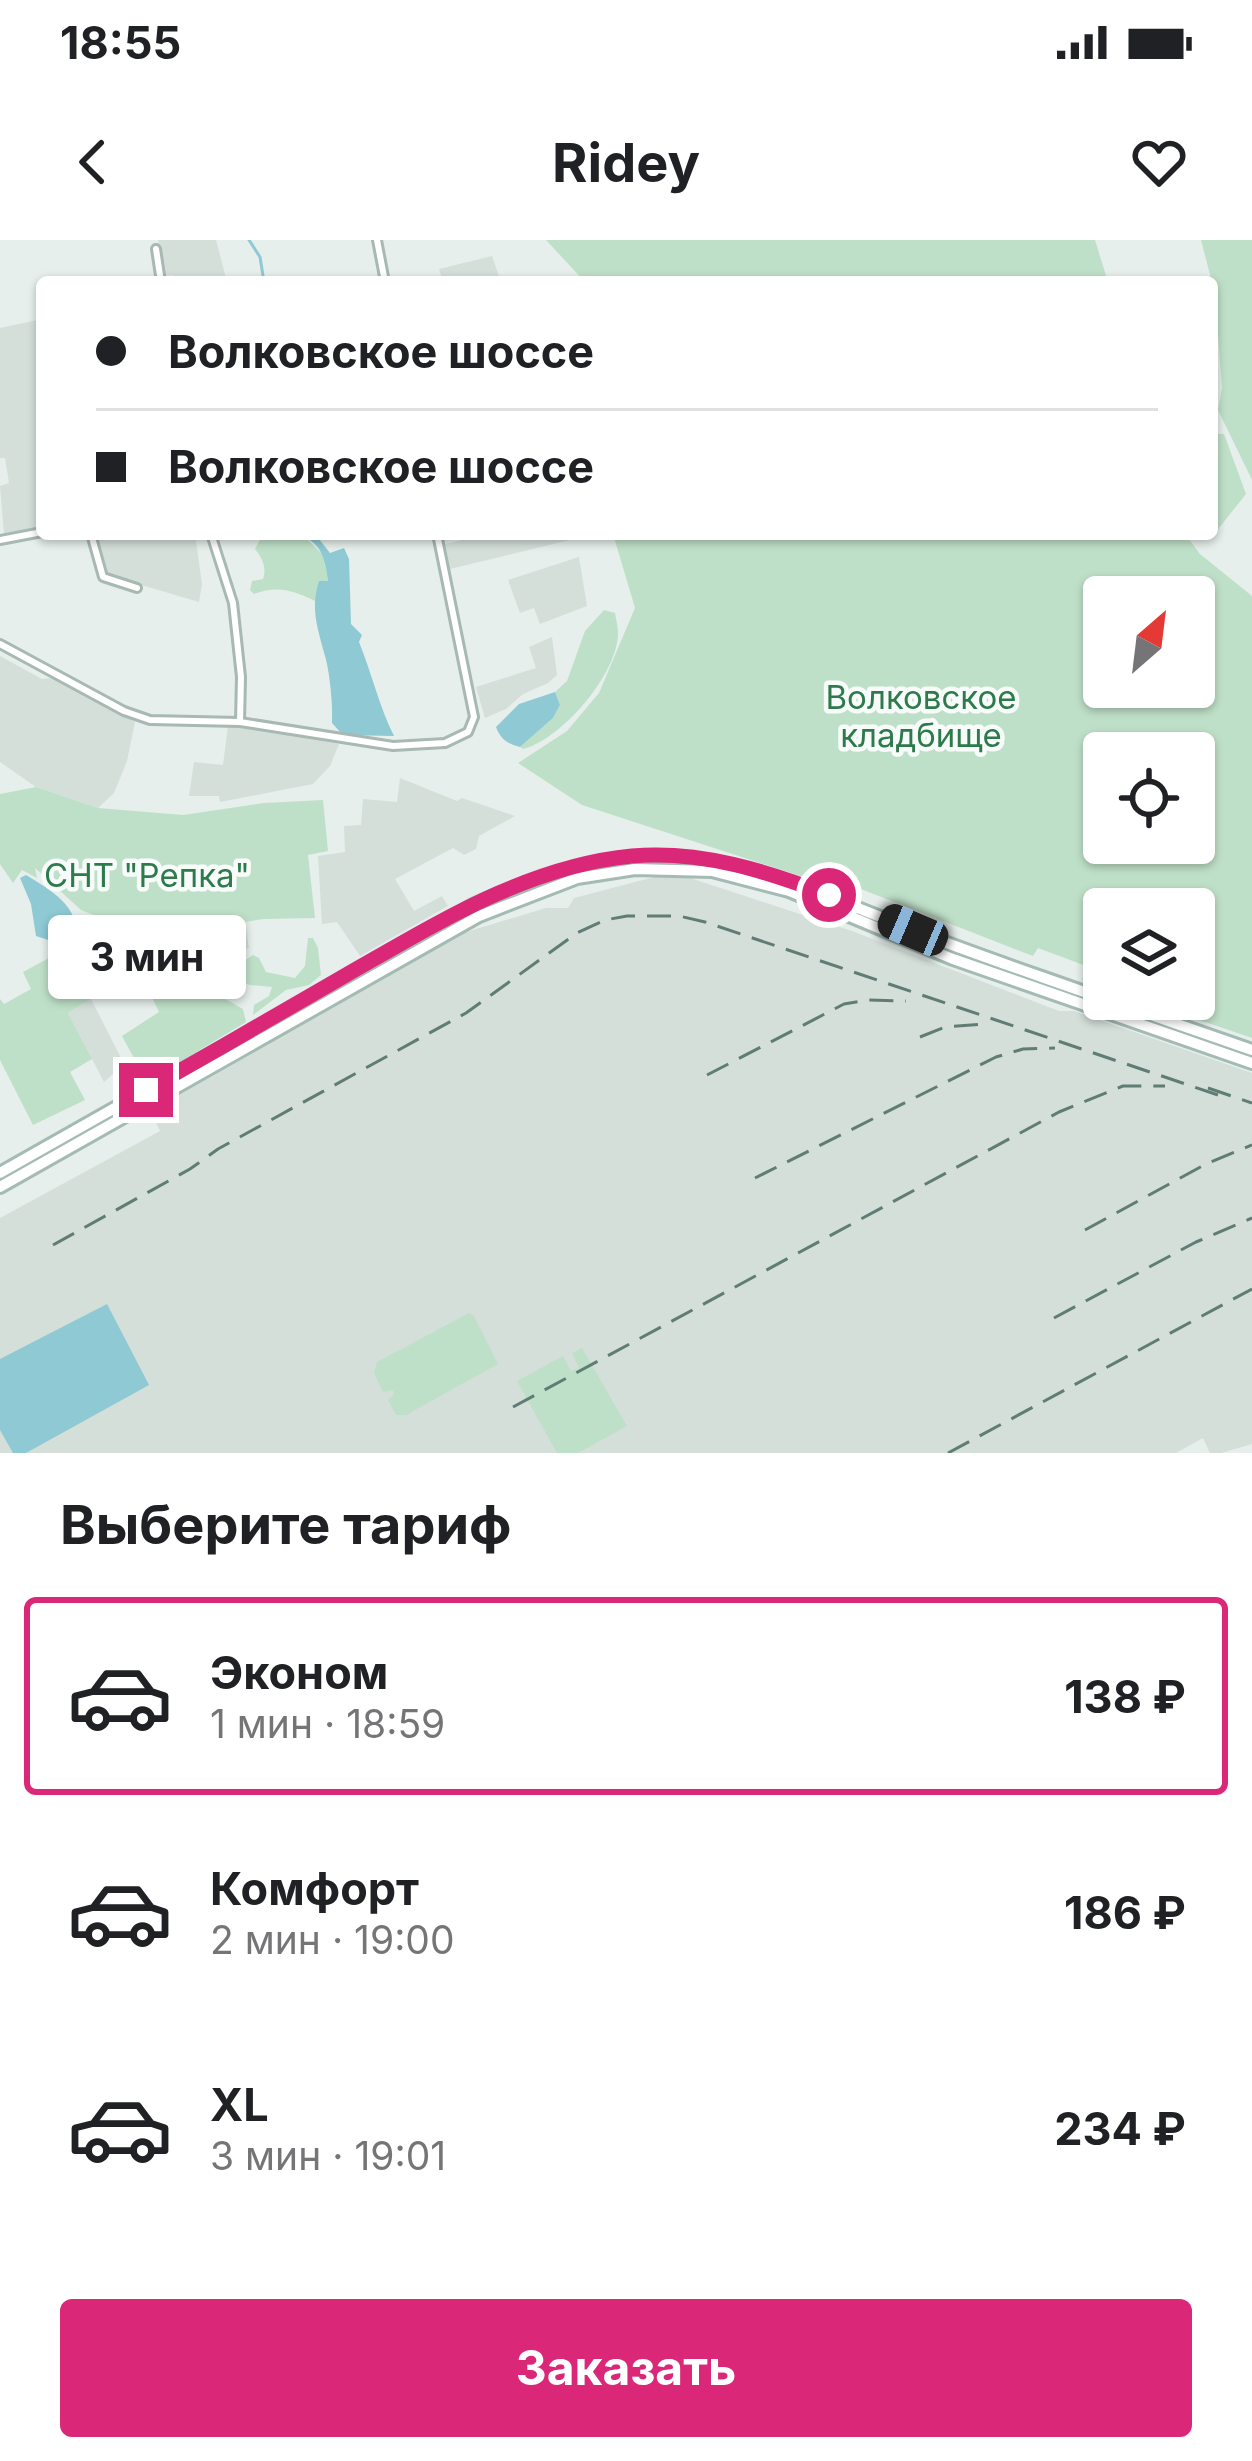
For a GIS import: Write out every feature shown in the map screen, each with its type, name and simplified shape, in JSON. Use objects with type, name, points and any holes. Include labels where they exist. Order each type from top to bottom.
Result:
[{"type":"main road","points":[[0,1173],[459,912],[512,887],[596,861],[675,856],[754,868],[1083,991]]},
{"type":"main road","points":[[0,1187],[478,916],[577,878],[635,869],[712,871],[789,891],[953,959],[1252,1064]]},
{"type":"main road","points":[[1165,1020],[1252,1050]]},
{"type":"street","points":[[377,240],[385,276]]},
{"type":"street","points":[[156,249],[160,276]]},
{"type":"street","points":[[0,540],[36,533]]},
{"type":"street","points":[[93,540],[103,577],[137,588]]},
{"type":"street","points":[[213,540],[233,603],[241,677],[239,722]]},
{"type":"street","points":[[0,644],[136,717],[239,722],[392,746],[446,743],[473,725],[473,708],[438,540]]},
{"type":"shaded area","points":[[158,240],[216,240],[225,276],[165,276]]},
{"type":"shaded area","points":[[492,256],[499,276],[441,276],[439,269]]},
{"type":"shaded area","points":[[36,320],[36,528],[4,534],[0,486],[9,483],[5,458],[0,458],[0,328]]},
{"type":"shaded area","points":[[96,540],[196,540],[202,584],[199,602],[104,574]]},
{"type":"shaded area","points":[[463,540],[570,540],[450,569],[445,544]]},
{"type":"shaded area","points":[[579,557],[587,606],[540,624],[534,608],[520,613],[508,580]]},
{"type":"shaded area","points":[[552,637],[557,675],[485,718],[476,687],[536,668],[529,647]]},
{"type":"shaded area","points":[[0,656],[135,722],[114,793],[98,808],[36,787],[0,762]]},
{"type":"shaded area","points":[[228,726],[339,744],[330,766],[313,784],[220,802],[219,796],[189,796],[194,762],[223,765]]},
{"type":"shaded area","points":[[400,778],[457,801],[462,798],[515,816],[479,836],[476,849],[464,855],[453,848],[395,879],[414,911],[442,896],[448,906],[360,956],[337,922],[322,924],[318,856],[345,852],[344,826],[361,825],[363,799],[397,802]]},
{"type":"shaded area","points":[[658,876],[684,876],[852,931],[1059,1011],[1083,1014],[1083,1020],[1100,1020],[1252,1073],[1252,1444],[1221,1453],[1210,1453],[1203,1438],[1176,1453],[0,1453],[0,1218],[160,1131],[150,1110],[441,944],[546,908],[568,908],[574,898]]},
{"type":"shaded area","points":[[246,930],[249,948],[171,969],[160,962],[134,969],[130,950]]},
{"type":"shaded area","points":[[91,999],[124,1064],[104,1082],[68,1013]]},
{"type":"green space","points":[[546,240],[1095,240],[1106,276],[579,276]]},
{"type":"green space","points":[[1201,240],[1252,240],[1252,480],[1218,410],[1222,388],[1218,276],[1210,276]]},
{"type":"green space","points":[[1218,434],[1224,434],[1246,494],[1218,529]]},
{"type":"green space","points":[[260,540],[308,540],[327,559],[328,583],[315,601],[286,590],[254,594],[252,581],[264,575],[255,549]]},
{"type":"green space","name":"Волковское кладбище","points":[[615,540],[1190,540],[1252,596],[1252,1038],[1199,1020],[1215,1020],[1215,888],[1083,888],[1083,965],[1038,948],[1033,956],[848,884],[840,889],[582,805],[518,763],[567,731],[599,693],[635,608]]},
{"type":"green space","points":[[604,610],[615,613],[618,633],[598,685],[554,733],[523,749],[520,747],[553,718],[560,705],[555,692],[567,681],[585,631]]},
{"type":"green space","name":"СНТ \"Репка\"","points":[[36,787],[98,808],[183,815],[323,800],[328,851],[308,855],[315,918],[264,919],[109,944],[101,918],[81,910],[35,868],[37,878],[22,870],[13,883],[0,864],[0,794]]},
{"type":"green space","points":[[308,938],[318,948],[321,975],[309,985],[286,990],[253,1015],[254,1005],[269,996],[272,987],[250,985],[204,968],[211,959],[244,961],[253,955],[266,972],[295,978],[305,966]]},
{"type":"green space","name":"СНТ \"Репка\"","points":[[69,947],[96,996],[68,1013],[92,1059],[70,1072],[85,1100],[33,1125],[0,1060],[0,999],[4,1004],[31,989],[23,972]]},
{"type":"green space","points":[[160,962],[243,1009],[246,1022],[155,1077],[142,1073],[122,1036],[159,1012],[138,968]]},
{"type":"green space","points":[[469,1313],[498,1364],[406,1415],[396,1415],[388,1400],[393,1390],[383,1392],[374,1373],[377,1362]]},
{"type":"green space","points":[[582,1348],[627,1426],[578,1453],[557,1453],[517,1381],[563,1356],[571,1371],[579,1368],[572,1353]]},
{"type":"water","points":[[308,540],[320,540],[330,553],[344,548],[349,559],[351,624],[362,635],[359,642],[394,736],[343,735],[332,723],[328,671],[315,610],[319,581],[328,581],[317,546]]},
{"type":"water","points":[[555,692],[560,705],[553,718],[520,747],[503,738],[496,727],[519,704]]},
{"type":"water","points":[[26,875],[62,900],[75,921],[99,930],[111,953],[106,959],[36,936],[31,904],[20,878]]},
{"type":"water","points":[[107,1304],[149,1385],[26,1453],[13,1453],[0,1430],[0,1359]]},
{"type":"waterway","points":[[249,240],[260,257],[263,276]]},
{"type":"railway","points":[[53,1245],[466,1013],[577,933],[627,916],[679,916],[705,922],[1224,1097]]},
{"type":"railway","points":[[707,1075],[844,1004],[906,1001]]},
{"type":"railway","points":[[920,1037],[945,1027],[984,1024]]},
{"type":"railway","points":[[755,1178],[996,1057],[1023,1049],[1055,1048]]},
{"type":"railway","points":[[513,1407],[1059,1112],[1123,1086],[1165,1086]]},
{"type":"railway","points":[[1208,1088],[1252,1103]]},
{"type":"railway","points":[[1085,1230],[1206,1164],[1252,1145]]},
{"type":"railway","points":[[1054,1318],[1196,1242],[1252,1218]]},
{"type":"railway","points":[[948,1453],[1252,1289]]},
{"type":"route","points":[[146,1090],[430,927],[552,873],[596,861],[675,856],[754,868],[829,895]]}]
